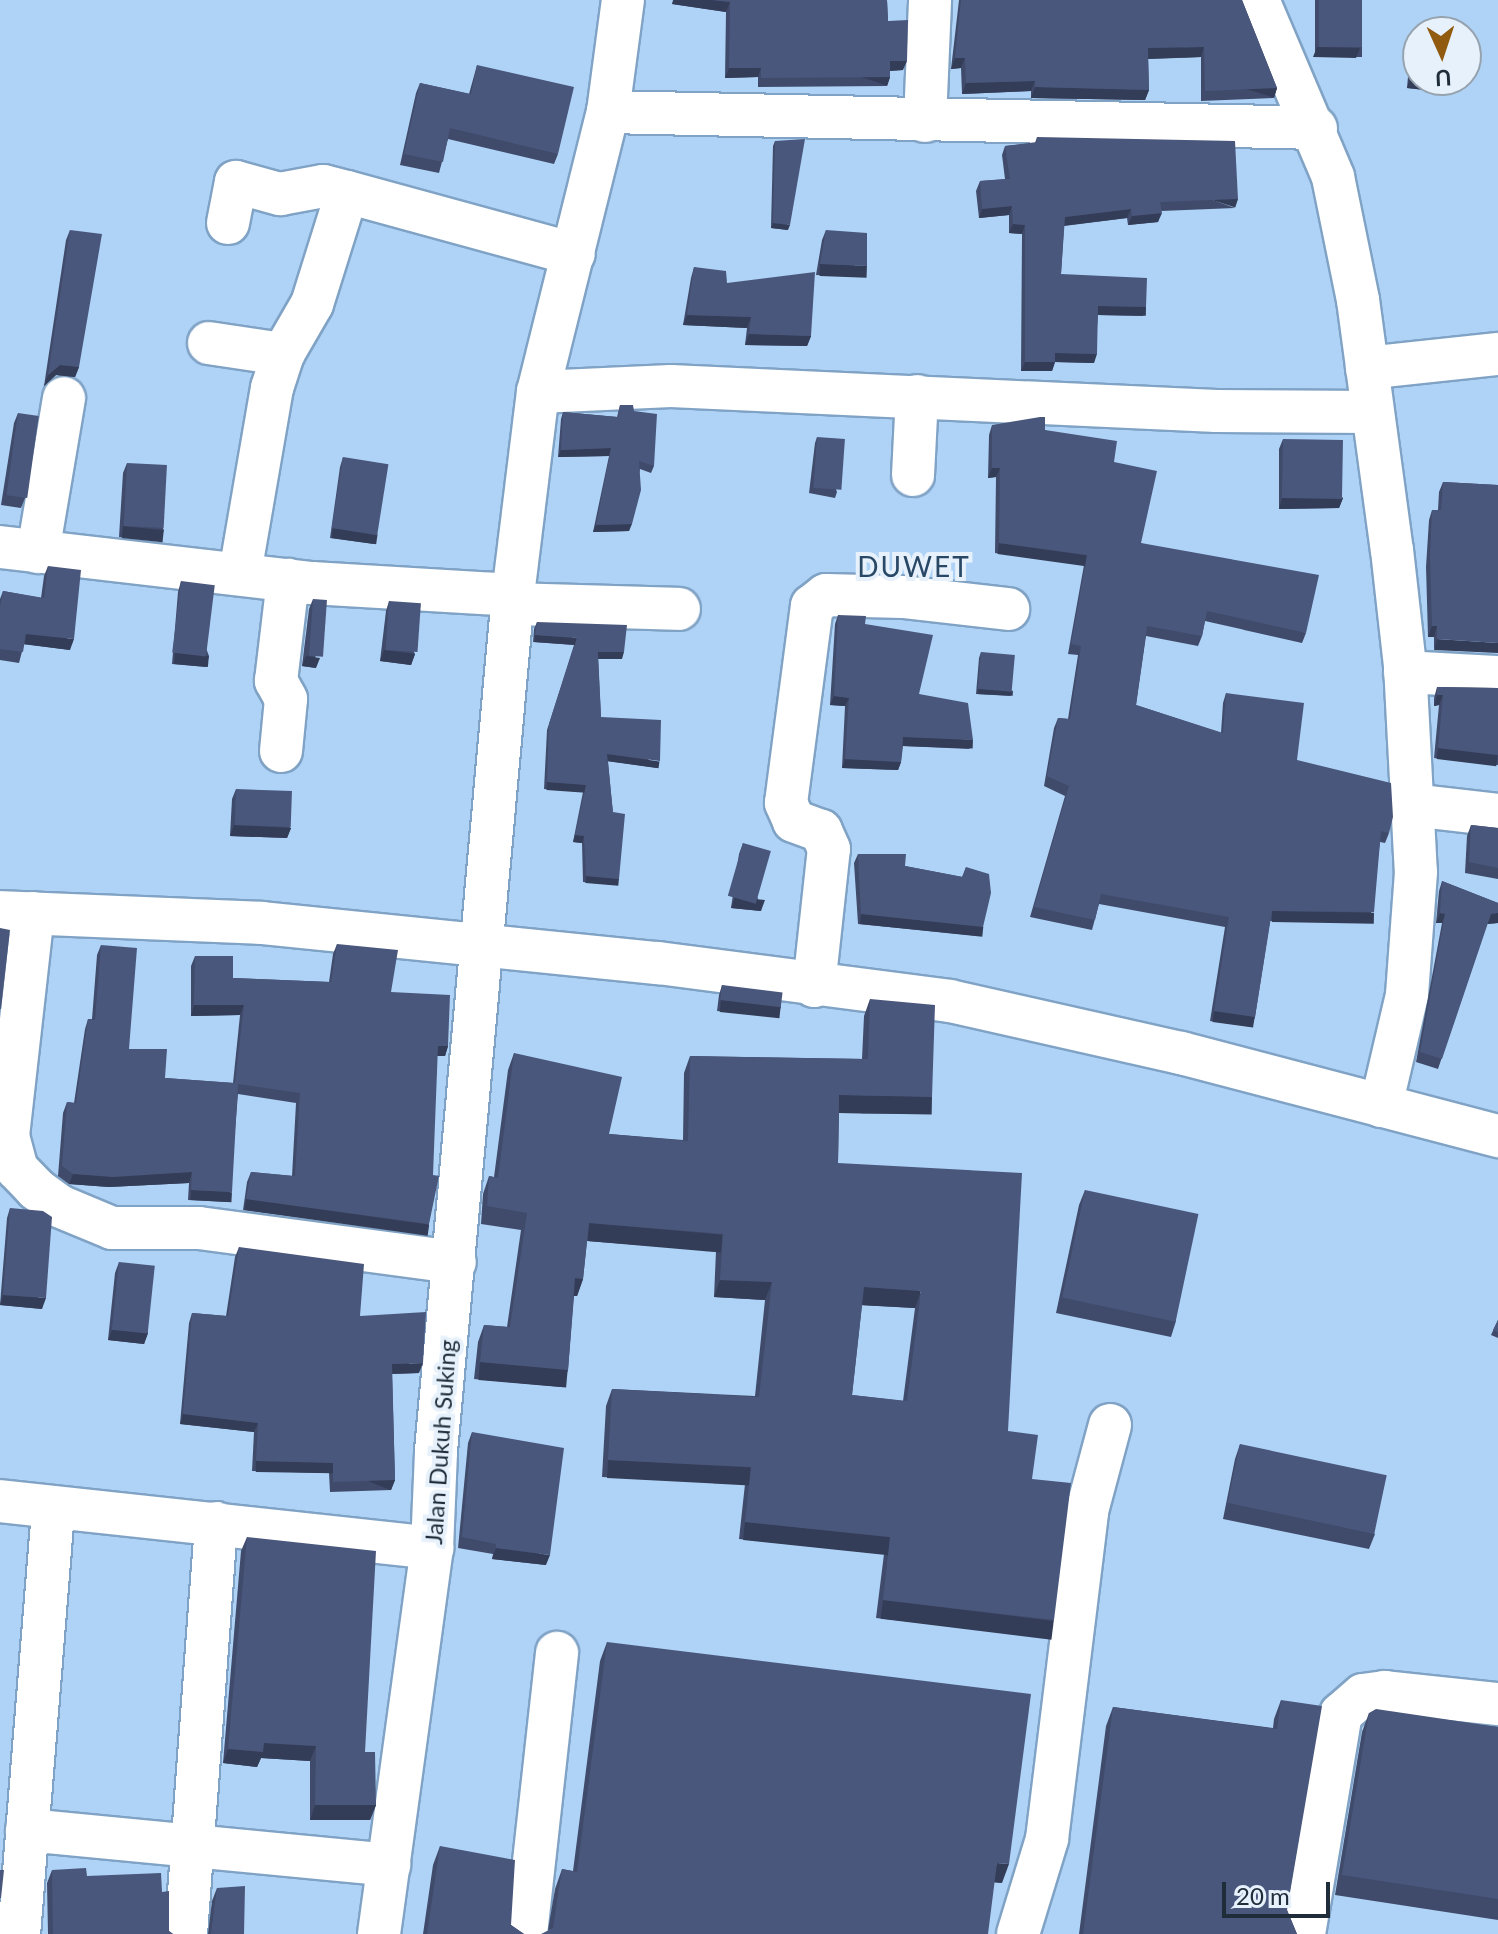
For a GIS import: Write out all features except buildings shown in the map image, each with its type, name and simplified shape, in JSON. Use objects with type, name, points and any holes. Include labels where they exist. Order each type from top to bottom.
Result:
[{"type":"street","name":"Jalan Dukuh Suking","points":[[379,1934],[432,1548],[514,599],[538,392],[608,112],[623,0]]},
{"type":"street","points":[[925,121],[930,0]]},
{"type":"street","points":[[1258,0],[1316,128],[1343,225],[1367,368],[1405,672],[1416,872],[1407,995],[1381,1106]]},
{"type":"street","points":[[608,112],[1316,128]]},
{"type":"street","points":[[228,223],[236,182],[280,194],[323,186],[574,254]]},
{"type":"street","points":[[240,573],[272,388],[283,354],[312,304],[347,192]]},
{"type":"street","points":[[209,343],[283,354]]},
{"type":"street","points":[[1367,368],[1498,354]]},
{"type":"street","points":[[538,392],[671,386],[1216,411],[1372,412]]},
{"type":"street","points":[[913,475],[917,396]]},
{"type":"street","points":[[64,398],[19,550],[288,580],[679,609]]},
{"type":"street","points":[[281,751],[286,699],[276,681],[288,580]]},
{"type":"street","points":[[814,986],[829,849],[821,831],[794,821],[786,803],[812,606],[826,595],[903,597],[1008,609]]},
{"type":"street","points":[[1405,672],[1498,677]]},
{"type":"street","points":[[1412,805],[1498,815]]},
{"type":"street","points":[[455,1262],[199,1228],[112,1228],[71,1213],[36,1189],[17,1169],[8,1136],[17,912],[262,923],[485,949],[658,963],[814,986],[950,1001],[1181,1053],[1498,1136]]},
{"type":"street","points":[[1018,1934],[1047,1839],[1087,1511],[1110,1425]]},
{"type":"street","points":[[0,1501],[432,1548]]},
{"type":"street","points":[[19,1934],[53,1507]]},
{"type":"street","points":[[186,1934],[216,1523]]},
{"type":"street","points":[[526,1934],[557,1653]]},
{"type":"street","points":[[1304,1934],[1341,1714],[1363,1695],[1385,1692],[1498,1704]]},
{"type":"street","points":[[27,1830],[389,1865]]},
{"type":"district","name":"DUWET","points":[[914,566]]}]
